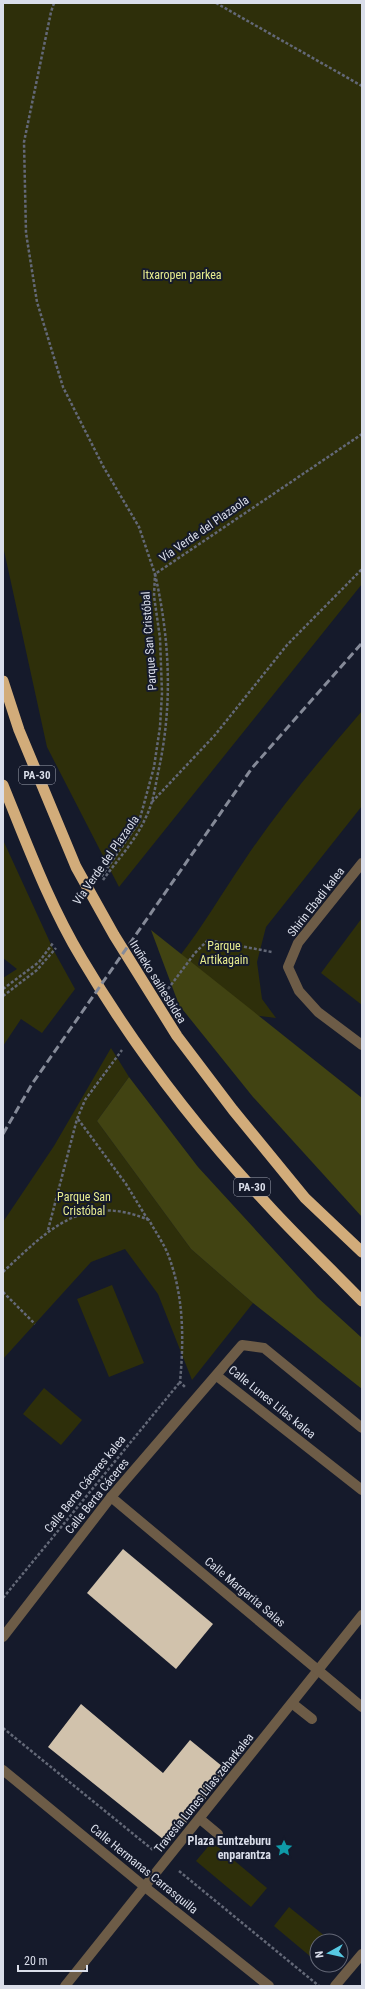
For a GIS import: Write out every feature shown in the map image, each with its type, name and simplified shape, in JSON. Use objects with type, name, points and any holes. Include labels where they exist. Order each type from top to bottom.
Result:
[{"type":"highway","name":"Iruñeko saihesbidea","points":[[3,681],[19,730],[76,867],[114,936],[177,1036],[233,1110],[305,1198],[362,1252]]},
{"type":"highway","name":"PA-30","points":[[3,785],[48,895],[82,959],[151,1064],[199,1126],[268,1206],[362,1301]]},
{"type":"street","name":"Shirin Ebadi kalea","points":[[362,863],[298,943],[288,967],[299,991],[318,1012],[362,1045]]},
{"type":"street","name":"Calle Lunes Lilas kalea","points":[[362,1428],[264,1348],[242,1345],[217,1376],[362,1490]]},
{"type":"street","name":"Calle Berta Cáceres","points":[[3,1637],[111,1497],[194,1399],[217,1376]]},
{"type":"street","name":"Calle Margarita Salas","points":[[111,1497],[362,1707]]},
{"type":"street","name":"Travesía Lunes Lilas zeharkalea","points":[[65,1986],[293,1704],[362,1615]]},
{"type":"street","points":[[293,1704],[312,1719]]},
{"type":"street","name":"Calle Hermanas Carrasquilla","points":[[3,1770],[145,1888],[269,1986]]},
{"type":"street","points":[[200,1819],[218,1834]]},
{"type":"street","points":[[335,1986],[362,1954]]},
{"type":"path","points":[[54,3],[50,12],[24,142],[26,233],[36,302],[63,387],[103,466],[139,527],[155,574]]},
{"type":"path","points":[[216,3],[362,86]]},
{"type":"path","name":"Vía Verde del Plazaola","points":[[102,882],[138,834],[152,802],[162,756],[169,702],[168,653],[161,600],[155,574],[362,434]]},
{"type":"path","points":[[152,802],[215,735],[287,645],[362,569]]},
{"type":"path","name":"Parque San Cristóbal","points":[[97,882],[139,822],[154,767],[160,727],[162,693],[160,638],[154,596],[155,574]]},
{"type":"path","points":[[3,989],[39,962],[57,938]]},
{"type":"path","points":[[3,996],[37,970],[58,944]]},
{"type":"path","points":[[78,1119],[126,1184],[149,1220],[167,1253],[180,1298],[183,1326],[180,1382],[194,1399]]},
{"type":"path","points":[[3,1272],[48,1230],[84,1213],[102,1210],[122,1211],[149,1220]]},
{"type":"path","points":[[3,1292],[35,1324]]},
{"type":"path","name":"Calle Berta Cáceres kalea","points":[[3,1598],[180,1382]]},
{"type":"green space","name":"Itxaropen parkea","points":[[3,3],[362,3],[362,584],[119,887],[47,747],[3,546]]},
{"type":"green space","name":"Parque Artikagain","points":[[362,711],[362,806],[266,927],[257,962],[262,999],[276,1018],[237,1013],[179,957],[271,822]]},
{"type":"green space","points":[[3,840],[54,951],[75,989],[42,1033],[21,1019],[3,1046],[3,978],[17,969],[3,958]]},
{"type":"green space","points":[[362,918],[362,1005],[321,973]]},
{"type":"green space","name":"Parque San Cristóbal","points":[[111,1048],[129,1077],[97,1121],[191,1249],[253,1303],[192,1380],[158,1294],[125,1249],[91,1262],[3,1359],[3,1222],[54,1146]]},
{"type":"green space","points":[[112,1285],[144,1363],[109,1377],[77,1299]]},
{"type":"green space","points":[[44,1388],[82,1420],[61,1445],[23,1414]]},
{"type":"green space","points":[[212,1842],[267,1888],[251,1907],[196,1861]]},
{"type":"green space","points":[[289,1907],[321,1933],[309,1933],[309,1955],[274,1926]]},
{"type":"shaded area","points":[[151,930],[362,1098],[362,1217],[253,1097],[179,1005]]},
{"type":"shaded area","points":[[129,1077],[198,1167],[317,1297],[362,1338],[362,1389],[253,1303],[191,1249],[97,1121]]},
{"type":"building","points":[[123,1549],[213,1624],[176,1669],[87,1593]]},
{"type":"building","points":[[81,1704],[163,1773],[190,1740],[228,1771],[169,1844],[48,1747]]},
{"type":"railway","points":[[3,1134],[32,1084],[252,768],[362,643]]},
{"type":"place","name":"Plaza Euntzeburu enparantza","points":[[284,1848]]}]
